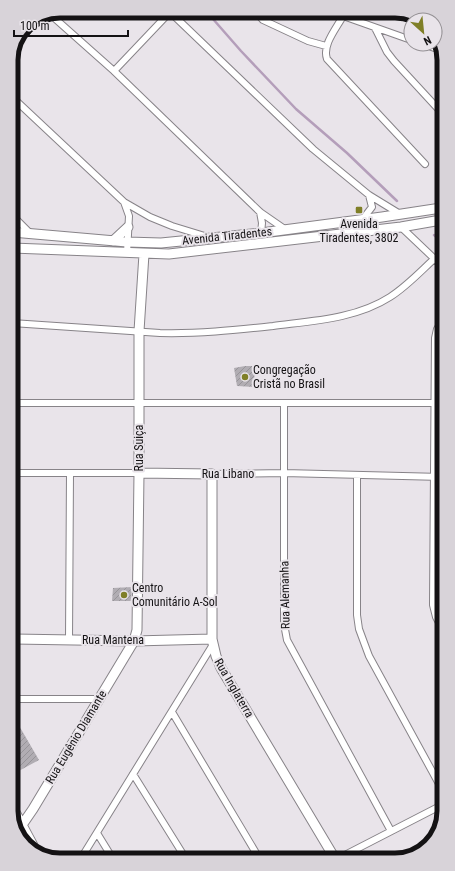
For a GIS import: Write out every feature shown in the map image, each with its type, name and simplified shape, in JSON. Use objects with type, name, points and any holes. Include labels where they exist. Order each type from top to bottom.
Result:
[{"type":"street","points":[[54,18],[114,71],[260,212],[286,230]]},
{"type":"street","points":[[114,71],[163,18]]},
{"type":"street","points":[[177,18],[313,149],[369,195],[400,214]]},
{"type":"street","points":[[261,18],[308,40],[326,46]]},
{"type":"street","points":[[342,18],[326,46],[325,54],[327,59],[425,164]]},
{"type":"street","points":[[348,18],[403,37]]},
{"type":"street","points":[[375,28],[387,52],[437,109]]},
{"type":"street","points":[[18,103],[124,202],[139,211],[172,226],[212,238]]},
{"type":"street","points":[[362,220],[372,207],[369,195]]},
{"type":"street","points":[[124,202],[128,216],[127,253]]},
{"type":"street","name":"Avenida Tiradentes","points":[[18,232],[127,242],[161,243],[286,230],[437,209]]},
{"type":"street","points":[[260,212],[262,223],[261,233]]},
{"type":"street","points":[[18,221],[30,233]]},
{"type":"street","name":"Avenida Tiradentes","points":[[18,248],[169,254],[437,222]]},
{"type":"street","points":[[114,241],[128,227]]},
{"type":"street","points":[[401,227],[437,262]]},
{"type":"street","name":"Rua Suiça","points":[[134,641],[138,624],[140,473],[139,331],[144,254]]},
{"type":"street","points":[[18,323],[182,333],[307,322],[342,316],[366,308],[390,297],[434,259]]},
{"type":"street","points":[[437,329],[435,338],[433,605],[437,619]]},
{"type":"street","points":[[18,403],[435,403]]},
{"type":"street","name":"Rua Alemanha","points":[[284,404],[284,624],[287,640],[391,831]]},
{"type":"street","name":"Rua Libano","points":[[18,473],[284,473],[434,477]]},
{"type":"street","points":[[68,640],[70,473]]},
{"type":"street","name":"Rua Inglaterra","points":[[212,474],[212,643],[221,668],[231,686],[332,853]]},
{"type":"street","points":[[357,475],[358,629],[369,656],[437,780]]},
{"type":"street","name":"Rua Mantena","points":[[18,639],[212,643]]},
{"type":"street","name":"Rua Eugênio Diamante","points":[[21,826],[33,809],[134,641]]},
{"type":"street","points":[[84,853],[172,712],[212,643]]},
{"type":"street","points":[[18,699],[98,699]]},
{"type":"street","points":[[172,712],[256,853]]},
{"type":"street","points":[[133,774],[182,853]]},
{"type":"street","points":[[349,853],[437,808]]},
{"type":"street","points":[[97,833],[109,853]]},
{"type":"building","name":"Congregação Cristã no Brasil","points":[[255,366],[254,387],[237,386],[234,368]]},
{"type":"building","name":"Centro Comunitário A-Sol","points":[[132,587],[131,601],[112,601],[113,588]]},
{"type":"building","points":[[18,724],[39,760],[18,771],[18,746],[20,745],[18,742]]},
{"type":"waterway","points":[[212,18],[296,109],[347,153],[397,201]]},
{"type":"place","name":"Avenida Tiradentes, 3802","points":[[359,210]]},
{"type":"place","name":"Congregação Cristã no Brasil","points":[[245,377]]},
{"type":"place","name":"Centro Comunitário A-Sol","points":[[124,595]]}]
